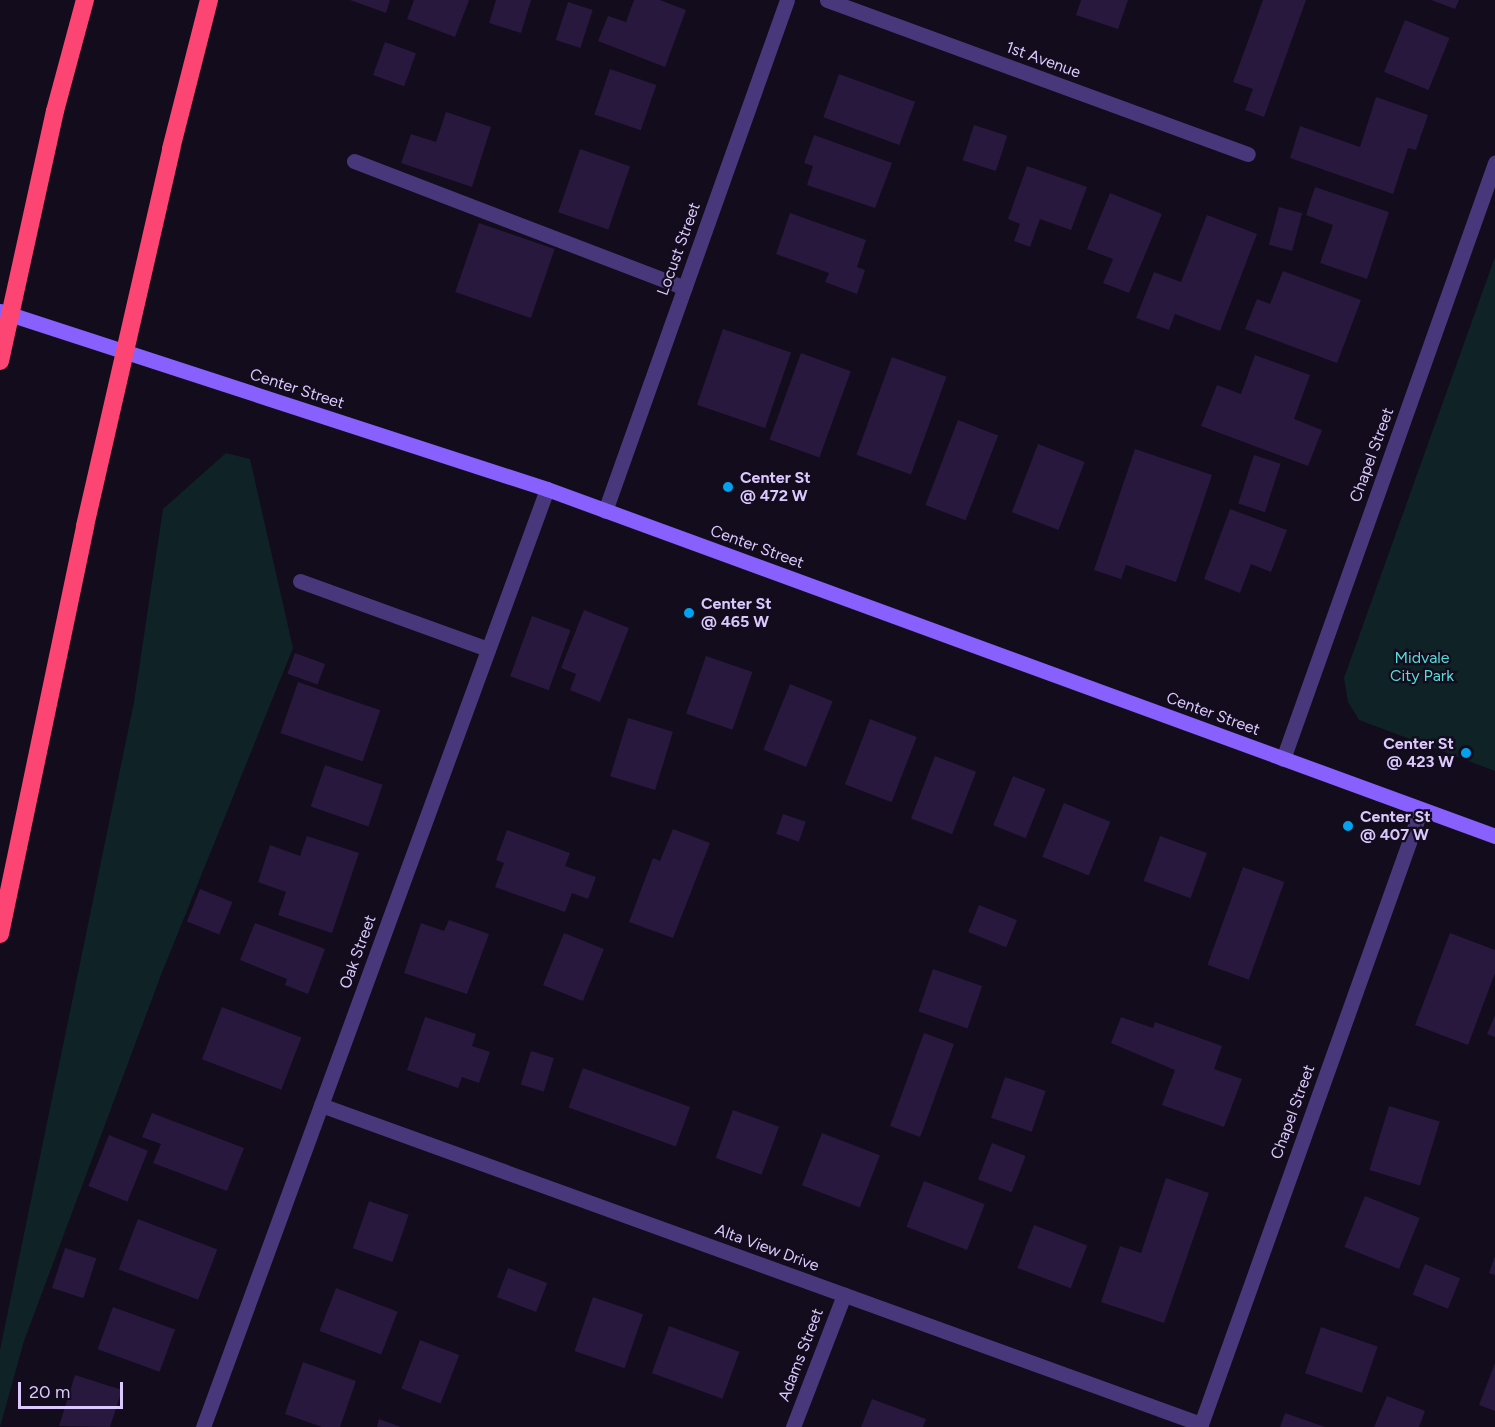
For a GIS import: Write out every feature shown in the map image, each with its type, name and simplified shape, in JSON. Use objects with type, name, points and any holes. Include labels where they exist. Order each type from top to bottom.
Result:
[{"type":"highway","points":[[0,361],[55,111],[85,0]]},
{"type":"highway","points":[[0,934],[85,526],[171,149],[209,0]]},
{"type":"main road","name":"Center Street","points":[[0,311],[547,489],[1495,836]]},
{"type":"street","name":"Locust Street","points":[[605,510],[787,0]]},
{"type":"street","name":"1st Avenue","points":[[827,0],[1248,154]]},
{"type":"street","points":[[354,161],[684,288]]},
{"type":"street","name":"Chapel Street","points":[[1283,759],[1495,163]]},
{"type":"street","name":"Oak Street","points":[[203,1427],[547,489]]},
{"type":"street","points":[[300,581],[488,649]]},
{"type":"street","name":"Chapel Street","points":[[1200,1425],[1421,809]]},
{"type":"street","name":"Alta View Drive","points":[[321,1105],[1200,1425]]},
{"type":"street","name":"Adams Street","points":[[793,1427],[844,1295]]},
{"type":"green space","name":"Midvale City Park","points":[[1495,257],[1495,771],[1359,720],[1348,702],[1344,678]]},
{"type":"green space","points":[[226,453],[250,459],[293,648],[161,975],[24,1341],[0,1427],[0,1350],[134,702],[163,509]]},
{"type":"building","points":[[350,0],[390,0],[386,13]]},
{"type":"building","points":[[414,0],[469,0],[455,37],[407,19]]},
{"type":"building","points":[[496,0],[531,0],[521,33],[489,23]]},
{"type":"building","points":[[634,0],[660,0],[686,10],[665,67],[598,41],[608,16],[626,22]]},
{"type":"building","points":[[1081,0],[1128,0],[1118,29],[1076,15]]},
{"type":"building","points":[[1263,0],[1306,0],[1264,117],[1245,110],[1253,89],[1233,82]]},
{"type":"building","points":[[1431,0],[1459,0],[1455,9]]},
{"type":"building","points":[[568,2],[593,10],[580,48],[556,40]]},
{"type":"building","points":[[1405,20],[1450,38],[1429,90],[1384,72]]},
{"type":"building","points":[[385,42],[416,53],[404,86],[373,75]]},
{"type":"building","points":[[610,69],[656,85],[641,130],[594,114]]},
{"type":"building","points":[[839,74],[915,102],[899,145],[823,117]]},
{"type":"building","points":[[1376,97],[1428,115],[1416,150],[1408,148],[1393,194],[1290,158],[1300,126],[1360,147]]},
{"type":"building","points":[[446,112],[491,127],[472,187],[401,163],[411,134],[436,142]]},
{"type":"building","points":[[974,125],[1007,136],[996,171],[963,160]]},
{"type":"building","points":[[814,135],[892,163],[875,208],[807,185],[813,166],[804,163]]},
{"type":"building","points":[[580,149],[630,166],[608,230],[558,212]]},
{"type":"building","points":[[1027,166],[1087,187],[1071,230],[1040,219],[1030,247],[1014,241],[1020,224],[1008,219]]},
{"type":"building","points":[[1315,187],[1389,212],[1367,279],[1320,263],[1333,225],[1306,215]]},
{"type":"building","points":[[1110,193],[1162,214],[1129,293],[1103,283],[1113,259],[1087,249]]},
{"type":"building","points":[[1279,207],[1302,213],[1292,251],[1269,245]]},
{"type":"building","points":[[790,213],[866,240],[857,267],[865,270],[857,294],[825,282],[829,273],[776,254]]},
{"type":"building","points":[[1207,215],[1257,234],[1220,331],[1175,314],[1169,330],[1136,318],[1154,272],[1181,282]]},
{"type":"building","points":[[479,223],[555,249],[531,318],[455,292]]},
{"type":"building","points":[[1283,271],[1361,300],[1337,363],[1245,329],[1257,299],[1270,304]]},
{"type":"building","points":[[723,329],[791,352],[765,428],[697,405]]},
{"type":"building","points":[[801,353],[851,371],[819,458],[770,439]]},
{"type":"building","points":[[1255,355],[1310,375],[1294,419],[1322,430],[1308,466],[1201,426],[1217,385],[1241,394]]},
{"type":"building","points":[[892,357],[947,377],[911,475],[856,455]]},
{"type":"building","points":[[958,420],[998,435],[966,520],[925,505]]},
{"type":"building","points":[[1038,444],[1085,462],[1059,530],[1012,512]]},
{"type":"building","points":[[1135,449],[1212,475],[1176,582],[1126,565],[1121,579],[1094,570]]},
{"type":"building","points":[[1254,455],[1281,464],[1265,512],[1238,504]]},
{"type":"building","points":[[1230,509],[1287,530],[1271,572],[1251,564],[1240,593],[1204,579]]},
{"type":"building","points":[[584,610],[629,628],[600,702],[570,690],[576,674],[561,668]]},
{"type":"building","points":[[532,616],[571,630],[549,690],[510,676]]},
{"type":"building","points":[[295,653],[325,664],[318,685],[287,674]]},
{"type":"building","points":[[706,656],[752,672],[732,730],[686,714]]},
{"type":"building","points":[[298,682],[380,710],[363,761],[280,733]]},
{"type":"building","points":[[790,684],[833,701],[806,767],[763,750]]},
{"type":"building","points":[[628,718],[673,732],[655,790],[610,776]]},
{"type":"building","points":[[870,719],[917,737],[892,802],[845,784]]},
{"type":"building","points":[[935,756],[976,772],[952,834],[911,819]]},
{"type":"building","points":[[325,765],[383,785],[368,826],[311,807]]},
{"type":"building","points":[[1013,776],[1045,789],[1026,838],[993,825]]},
{"type":"building","points":[[1064,803],[1110,822],[1089,876],[1042,857]]},
{"type":"building","points":[[783,814],[806,822],[799,842],[776,834]]},
{"type":"building","points":[[673,829],[710,843],[673,938],[629,922],[653,858],[660,861]]},
{"type":"building","points":[[507,830],[570,853],[565,866],[596,877],[588,899],[572,893],[565,912],[495,887],[504,863],[496,860]]},
{"type":"building","points":[[307,836],[359,853],[332,933],[278,915],[286,892],[258,882],[270,845],[300,856]]},
{"type":"building","points":[[1160,836],[1207,853],[1191,898],[1144,881]]},
{"type":"building","points":[[1243,867],[1284,882],[1249,980],[1207,965]]},
{"type":"building","points":[[200,889],[232,902],[219,935],[187,921]]},
{"type":"building","points":[[979,905],[1017,920],[1006,947],[968,932]]},
{"type":"building","points":[[449,920],[489,934],[467,994],[404,973],[421,923],[444,931]]},
{"type":"building","points":[[255,923],[325,949],[308,994],[285,985],[287,979],[240,960]]},
{"type":"building","points":[[564,933],[604,949],[583,1001],[543,985]]},
{"type":"building","points":[[1450,933],[1495,950],[1495,973],[1468,1045],[1415,1025]]},
{"type":"building","points":[[933,969],[982,986],[968,1028],[918,1012]]},
{"type":"building","points":[[222,1007],[301,1037],[281,1090],[202,1059]]},
{"type":"building","points":[[1495,1015],[1495,1037],[1487,1034]]},
{"type":"building","points":[[425,1017],[476,1034],[472,1046],[490,1052],[479,1083],[462,1077],[458,1088],[407,1070]]},
{"type":"building","points":[[1121,1017],[1153,1028],[1155,1022],[1222,1046],[1214,1069],[1242,1079],[1224,1127],[1162,1105],[1175,1070],[1111,1043]]},
{"type":"building","points":[[924,1033],[954,1044],[920,1137],[890,1126]]},
{"type":"building","points":[[531,1051],[554,1058],[544,1091],[521,1084]]},
{"type":"building","points":[[583,1068],[690,1107],[676,1146],[569,1107]]},
{"type":"building","points":[[1005,1077],[1046,1091],[1032,1132],[991,1118]]},
{"type":"building","points":[[1389,1106],[1440,1121],[1420,1186],[1369,1170]]},
{"type":"building","points":[[733,1110],[779,1127],[762,1175],[716,1158]]},
{"type":"building","points":[[152,1113],[244,1148],[227,1191],[153,1163],[161,1144],[142,1137]]},
{"type":"building","points":[[822,1133],[880,1155],[860,1207],[802,1185]]},
{"type":"building","points":[[109,1135],[148,1151],[127,1202],[88,1186]]},
{"type":"building","points":[[992,1143],[1026,1156],[1012,1192],[978,1179]]},
{"type":"building","points":[[1166,1178],[1209,1193],[1164,1323],[1101,1302],[1120,1246],[1141,1253]]},
{"type":"building","points":[[924,1181],[985,1204],[967,1250],[906,1227]]},
{"type":"building","points":[[1365,1196],[1420,1218],[1399,1269],[1344,1247]]},
{"type":"building","points":[[369,1201],[409,1215],[392,1262],[353,1248]]},
{"type":"building","points":[[138,1219],[217,1249],[198,1300],[119,1269]]},
{"type":"building","points":[[1034,1225],[1087,1245],[1071,1288],[1018,1268]]},
{"type":"building","points":[[65,1248],[96,1258],[83,1298],[52,1288]]},
{"type":"building","points":[[1495,1256],[1495,1275],[1489,1273]]},
{"type":"building","points":[[1425,1264],[1460,1278],[1448,1309],[1413,1295]]},
{"type":"building","points":[[508,1268],[547,1283],[536,1312],[497,1297]]},
{"type":"building","points":[[336,1288],[398,1312],[381,1355],[320,1331]]},
{"type":"building","points":[[593,1297],[643,1314],[625,1368],[574,1351]]},
{"type":"building","points":[[113,1307],[175,1330],[160,1372],[98,1349]]},
{"type":"building","points":[[669,1326],[739,1352],[722,1399],[652,1373]]},
{"type":"building","points":[[1321,1327],[1378,1347],[1362,1393],[1305,1373]]},
{"type":"building","points":[[420,1340],[459,1355],[441,1404],[401,1389]]},
{"type":"building","points":[[303,1362],[356,1381],[340,1427],[322,1427],[285,1414]]},
{"type":"building","points":[[1495,1363],[1495,1411],[1479,1405]]},
{"type":"building","points":[[75,1375],[122,1390],[110,1427],[59,1426]]},
{"type":"building","points":[[1387,1396],[1425,1411],[1419,1427],[1374,1427]]},
{"type":"building","points":[[872,1399],[926,1419],[923,1427],[861,1427]]},
{"type":"building","points":[[1285,1413],[1325,1427],[1280,1427]]},
{"type":"building","points":[[379,1419],[401,1427],[377,1427]]},
{"type":"place","name":"Center St @ 472 W","points":[[728,487]]},
{"type":"place","name":"Center St @ 465 W","points":[[689,613]]},
{"type":"place","name":"Center St @ 423 W","points":[[1466,753]]},
{"type":"place","name":"Center St @ 407 W","points":[[1348,826]]}]
